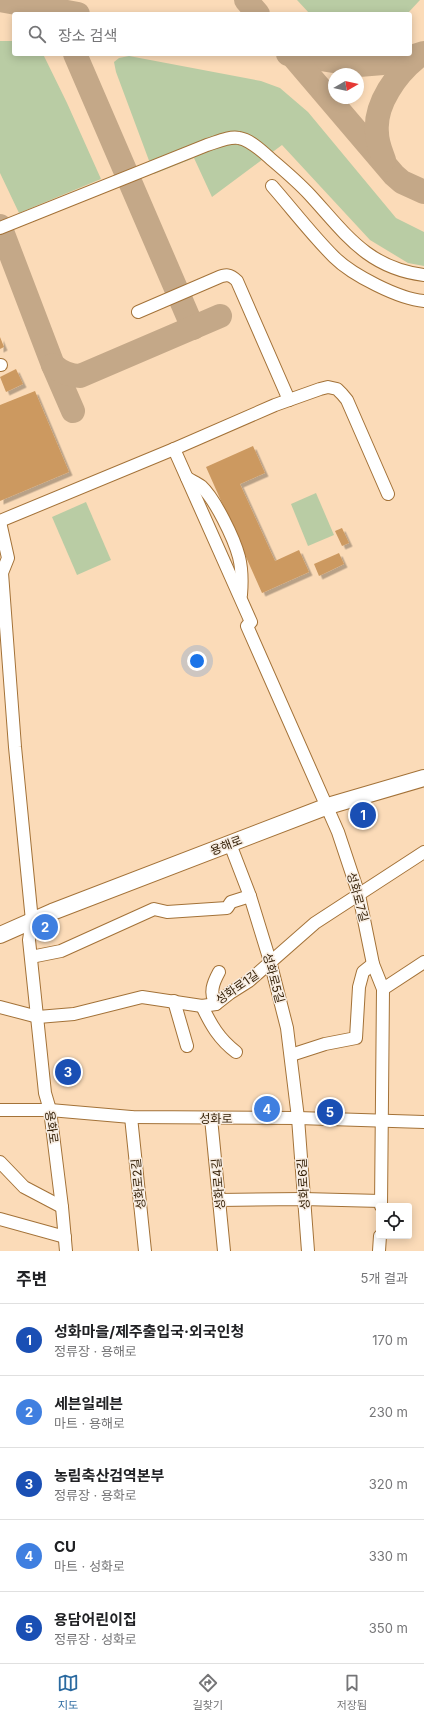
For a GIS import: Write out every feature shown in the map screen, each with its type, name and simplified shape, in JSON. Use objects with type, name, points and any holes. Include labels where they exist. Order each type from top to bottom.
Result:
[{"type":"main road","name":"용해로","points":[[0,935],[32,921],[328,806],[424,778]]},
{"type":"street","points":[[0,228],[207,145],[237,137],[254,145],[295,180],[341,231],[361,250],[387,264],[409,272],[424,275]]},
{"type":"street","points":[[272,186],[335,258],[357,274],[390,291],[424,301]]},
{"type":"street","points":[[138,312],[226,274],[232,276],[237,281],[289,400]]},
{"type":"street","points":[[32,921],[15,748],[1,573],[8,558],[0,522],[289,400],[328,387],[342,394],[347,400],[388,494]]},
{"type":"street","name":"성화로7길","points":[[174,449],[251,622],[247,626],[328,806],[359,895],[373,964],[383,989],[382,1122]]},
{"type":"street","name":"성화로5길","points":[[230,844],[250,896],[270,961],[287,1028],[298,1118]]},
{"type":"street","name":"성화로1길","points":[[38,1017],[74,1014],[142,997],[202,1006],[216,1004],[230,992],[249,981],[315,923],[424,852]]},
{"type":"street","points":[[31,957],[61,951],[154,909],[167,912],[227,908],[231,902],[250,896]]},
{"type":"street","name":"용화로","points":[[32,921],[29,940],[45,1093],[50,1110],[66,1251]]},
{"type":"street","points":[[383,989],[424,962]]},
{"type":"street","points":[[291,1054],[325,1044],[356,1038],[359,987],[363,972],[373,964]]},
{"type":"street","points":[[216,1004],[212,997],[213,983],[219,972]]},
{"type":"street","points":[[174,1002],[188,1046]]},
{"type":"street","points":[[202,1006],[212,1028],[224,1043],[236,1052]]},
{"type":"street","points":[[0,1007],[38,1017]]},
{"type":"street","name":"성화로","points":[[0,1110],[50,1110],[131,1117],[298,1118],[382,1122],[424,1122]]},
{"type":"street","name":"성화로2길","points":[[131,1117],[145,1251]]},
{"type":"street","name":"성화로4길","points":[[211,1118],[224,1251]]},
{"type":"street","name":"성화로6길","points":[[298,1118],[308,1251]]},
{"type":"street","points":[[219,1200],[303,1199],[381,1203],[382,1122]]},
{"type":"street","points":[[0,1162],[24,1187],[62,1207]]},
{"type":"street","points":[[0,1219],[65,1237]]},
{"type":"street","points":[[379,1251],[380,1239]]},
{"type":"green space","points":[[297,0],[420,0],[409,12],[308,12]]},
{"type":"green space","points":[[0,41],[12,41],[12,56],[44,56],[101,179],[19,213],[0,173]]},
{"type":"green space","points":[[129,56],[261,81],[280,88],[308,112],[396,218],[424,232],[424,266],[408,263],[370,240],[282,145],[212,197],[194,158],[154,174],[116,72],[114,62],[119,58]]},
{"type":"green space","points":[[316,493],[334,535],[308,546],[291,504]]},
{"type":"green space","points":[[86,502],[111,560],[77,575],[52,517]]},
{"type":"building","points":[[0,337],[4,347],[0,349]]},
{"type":"building","points":[[16,369],[23,384],[6,392],[0,377]]},
{"type":"building","points":[[35,391],[69,472],[0,501],[0,405]]},
{"type":"building","points":[[253,446],[265,473],[240,484],[275,561],[299,550],[309,572],[262,593],[206,467]]},
{"type":"building","points":[[342,528],[349,543],[342,546],[335,531]]},
{"type":"building","points":[[339,553],[344,564],[319,576],[314,564]]},
{"type":"taxiway","points":[[0,0],[67,12]]},
{"type":"taxiway","points":[[246,0],[256,12]]},
{"type":"taxiway","points":[[301,56],[359,65],[402,60],[424,53]]},
{"type":"taxiway","points":[[76,56],[193,328]]},
{"type":"taxiway","points":[[293,56],[394,175],[402,182],[424,192]]},
{"type":"taxiway","points":[[384,160],[377,137],[379,111],[383,100],[395,80],[419,56]]},
{"type":"taxiway","points":[[0,226],[53,365],[73,411]]},
{"type":"taxiway","points":[[53,365],[65,373],[80,376],[220,316]]},
{"type":"place","name":"성화마을/제주출입국·외국인청","points":[[363,815]]},
{"type":"place","name":"세븐일레븐","points":[[45,927]]},
{"type":"place","name":"농림축산검역본부","points":[[68,1072]]},
{"type":"place","name":"CU","points":[[267,1109]]},
{"type":"place","name":"용담어린이집","points":[[330,1112]]}]
